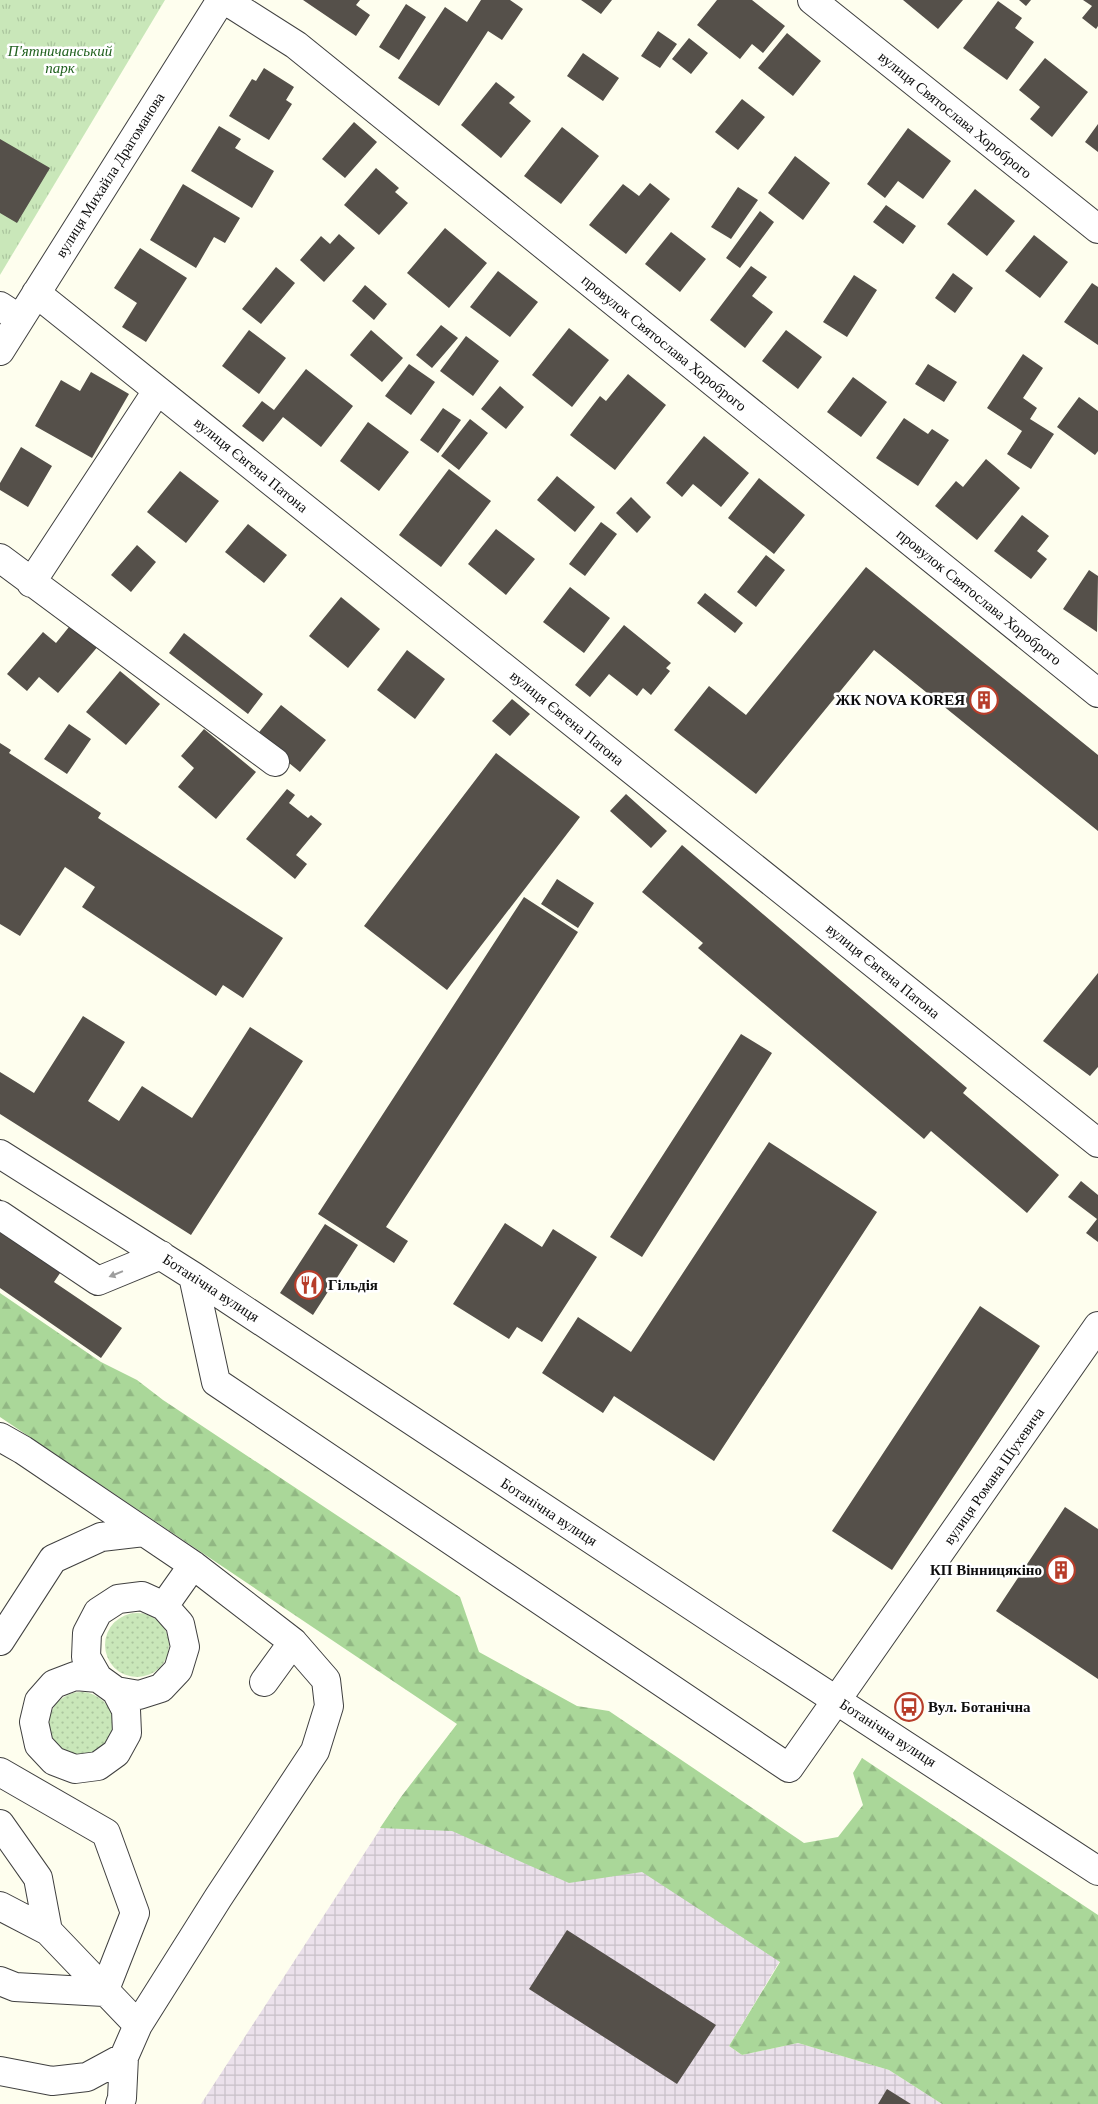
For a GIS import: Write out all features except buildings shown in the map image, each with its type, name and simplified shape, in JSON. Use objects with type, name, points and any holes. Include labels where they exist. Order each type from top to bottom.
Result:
[{"type":"street","name":"вулиця Михайла Драгоманова","points":[[0,350],[10,312],[36,293],[221,0]]},
{"type":"street","name":"провулок Святослава Хороброго","points":[[225,0],[296,45],[1098,693]]},
{"type":"street","name":"вулиця Святослава Хороброго","points":[[812,0],[1098,230]]},
{"type":"street","name":"вулиця Євгена Патона","points":[[36,293],[1098,1143]]},
{"type":"street","points":[[31,583],[157,391]]},
{"type":"street","points":[[0,558],[31,583],[275,762]]},
{"type":"street","name":"Ботанічна вулиця","points":[[0,1154],[161,1255],[1098,1871]]},
{"type":"street","points":[[0,1215],[98,1281],[161,1255]]},
{"type":"street","name":"вулиця Романа Шухевича","points":[[193,1276],[216,1382],[789,1768],[1098,1326]]},
{"type":"street","points":[[0,1437],[23,1450],[193,1565],[293,1642],[326,1680],[329,1706],[316,1751],[218,1898],[138,2025],[124,2056],[120,2104]]},
{"type":"street","points":[[0,1641],[53,1559],[101,1537],[144,1532]]},
{"type":"street","points":[[164,1606],[193,1565]]},
{"type":"street","points":[[164,1606],[142,1596],[118,1599],[98,1612],[87,1633],[86,1657],[107,1684],[126,1710],[126,1733],[116,1753],[98,1766],[75,1769],[54,1761],[39,1744],[34,1722],[39,1701],[54,1684],[75,1676],[107,1684],[139,1695],[161,1688],[178,1670],[185,1647],[180,1624],[164,1606]]},
{"type":"street","points":[[264,1682],[293,1642]]},
{"type":"street","points":[[33,1792],[54,1761]]},
{"type":"street","points":[[0,1772],[106,1833],[135,1913],[104,1992]]},
{"type":"street","points":[[0,1824],[38,1878],[48,1931]]},
{"type":"street","points":[[0,1906],[48,1931],[104,1992],[138,2025]]},
{"type":"street","points":[[0,1981],[15,1987],[104,1992]]},
{"type":"street","points":[[0,2071],[52,2081],[87,2077],[124,2056]]},
{"type":"shaded area","points":[[458,1724],[793,1939],[729,2046],[742,2055],[798,2043],[889,2070],[942,2104],[201,2104],[401,1797]]},
{"type":"green space","name":"П'ятничанський парк","points":[[0,0],[165,0],[0,275]]},
{"type":"green space","points":[[0,1293],[101,1362],[137,1380],[163,1400],[460,1597],[479,1652],[577,1706],[609,1711],[804,1843],[838,1837],[863,1805],[853,1773],[862,1758],[1098,1915],[1098,2104],[942,2104],[889,2070],[798,2043],[742,2055],[729,2046],[780,1962],[642,1872],[569,1883],[452,1831],[380,1828],[401,1797],[457,1724],[0,1417]]},
{"type":"green space","points":[[137,1613],[149,1615],[160,1622],[167,1633],[169,1645],[167,1657],[160,1668],[149,1675],[137,1677],[125,1675],[114,1668],[107,1657],[105,1645],[107,1633],[114,1622],[125,1615]]},
{"type":"green space","points":[[81,1692],[93,1694],[104,1701],[111,1712],[113,1724],[111,1736],[104,1747],[93,1754],[81,1756],[69,1754],[58,1747],[51,1736],[49,1724],[51,1712],[58,1701],[69,1694]]},
{"type":"place","name":"ЖК NOVA KOREЯ","points":[[984,700]]},
{"type":"place","name":"Гільдія","points":[[309,1285]]},
{"type":"place","name":"КП Вінницякіно","points":[[1061,1570]]},
{"type":"place","name":"Вул. Ботанічна","points":[[909,1707]]}]
